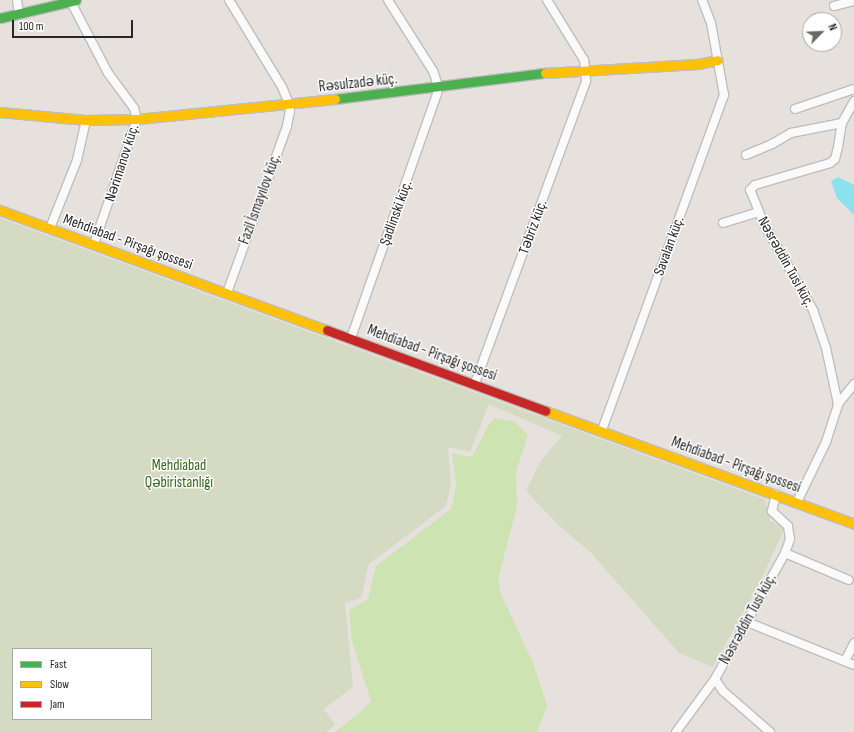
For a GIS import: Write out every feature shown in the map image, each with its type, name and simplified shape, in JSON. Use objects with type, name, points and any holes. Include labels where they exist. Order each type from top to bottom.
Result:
[{"type":"main road","points":[[0,18],[73,1]]},
{"type":"main road","name":"Rəsulzadə küç.","points":[[0,112],[86,120],[137,119],[410,92],[438,86],[586,70],[698,64],[718,60]]},
{"type":"main road","name":"Mehdiabad - Pirşağı şossesi","points":[[0,210],[602,430],[854,524]]},
{"type":"street","points":[[16,0],[19,14]]},
{"type":"street","points":[[229,0],[282,87],[289,104]]},
{"type":"street","points":[[388,0],[428,63],[438,86]]},
{"type":"street","points":[[547,0],[578,48],[586,70]]},
{"type":"street","name":"Savalan küç.","points":[[602,430],[724,95],[711,23],[702,0]]},
{"type":"street","points":[[834,6],[854,0]]},
{"type":"street","name":"Nərimanov küç.","points":[[73,1],[108,73],[134,108],[137,119],[94,244]]},
{"type":"street","name":"Təbriz küç.","points":[[475,384],[582,96],[586,70]]},
{"type":"street","name":"Şadlinski küç.","points":[[351,338],[435,102],[438,86]]},
{"type":"street","points":[[796,110],[854,89]]},
{"type":"street","name":"Nəsrəddin Tusi küç.","points":[[797,502],[826,442],[838,404],[826,348],[813,310],[758,212],[750,190],[752,187],[830,163],[835,159],[842,123],[854,101]]},
{"type":"street","name":"Fazil İsmayılov küç.","points":[[227,293],[286,126],[289,104]]},
{"type":"street","points":[[50,228],[77,160],[86,120]]},
{"type":"street","points":[[746,154],[772,144],[790,133],[842,123]]},
{"type":"street","points":[[723,223],[758,212]]},
{"type":"street","points":[[838,404],[854,386]]},
{"type":"street","name":"Nəsrəddin Tusi küç.","points":[[770,732],[723,691],[716,679],[785,553],[791,532],[772,511],[776,494]]},
{"type":"street","points":[[785,553],[850,580]]},
{"type":"street","points":[[746,622],[854,665]]},
{"type":"street","points":[[844,661],[854,643]]},
{"type":"street","points":[[676,732],[716,679]]},
{"type":"green space","name":"Mehdiabad Qəbiristanlığı","points":[[0,218],[764,499],[771,516],[770,521],[785,528],[759,584],[713,667],[679,653],[591,553],[558,525],[526,491],[541,460],[562,436],[489,404],[470,452],[448,447],[451,484],[446,506],[369,564],[361,598],[345,603],[353,687],[324,709],[335,725],[326,732],[0,732]]},
{"type":"green space","points":[[495,418],[515,422],[528,435],[516,472],[517,506],[498,579],[500,592],[534,665],[547,706],[537,732],[335,732],[364,709],[371,701],[352,641],[349,610],[368,599],[376,566],[451,509],[456,486],[452,453],[472,457],[489,424]]},
{"type":"water","points":[[838,177],[854,185],[854,215],[837,198],[831,181]]},
{"type":"traffic: fast","points":[[0,18],[76,0]]},
{"type":"traffic: fast","points":[[335,99],[545,73]]},
{"type":"traffic: slow","points":[[545,73],[698,64],[718,60]]},
{"type":"traffic: slow","points":[[0,112],[86,120],[137,119],[335,99]]},
{"type":"traffic: slow","points":[[0,210],[327,330]]},
{"type":"traffic: slow","points":[[546,411],[854,524]]},
{"type":"traffic: jam","points":[[327,330],[546,411]]}]
